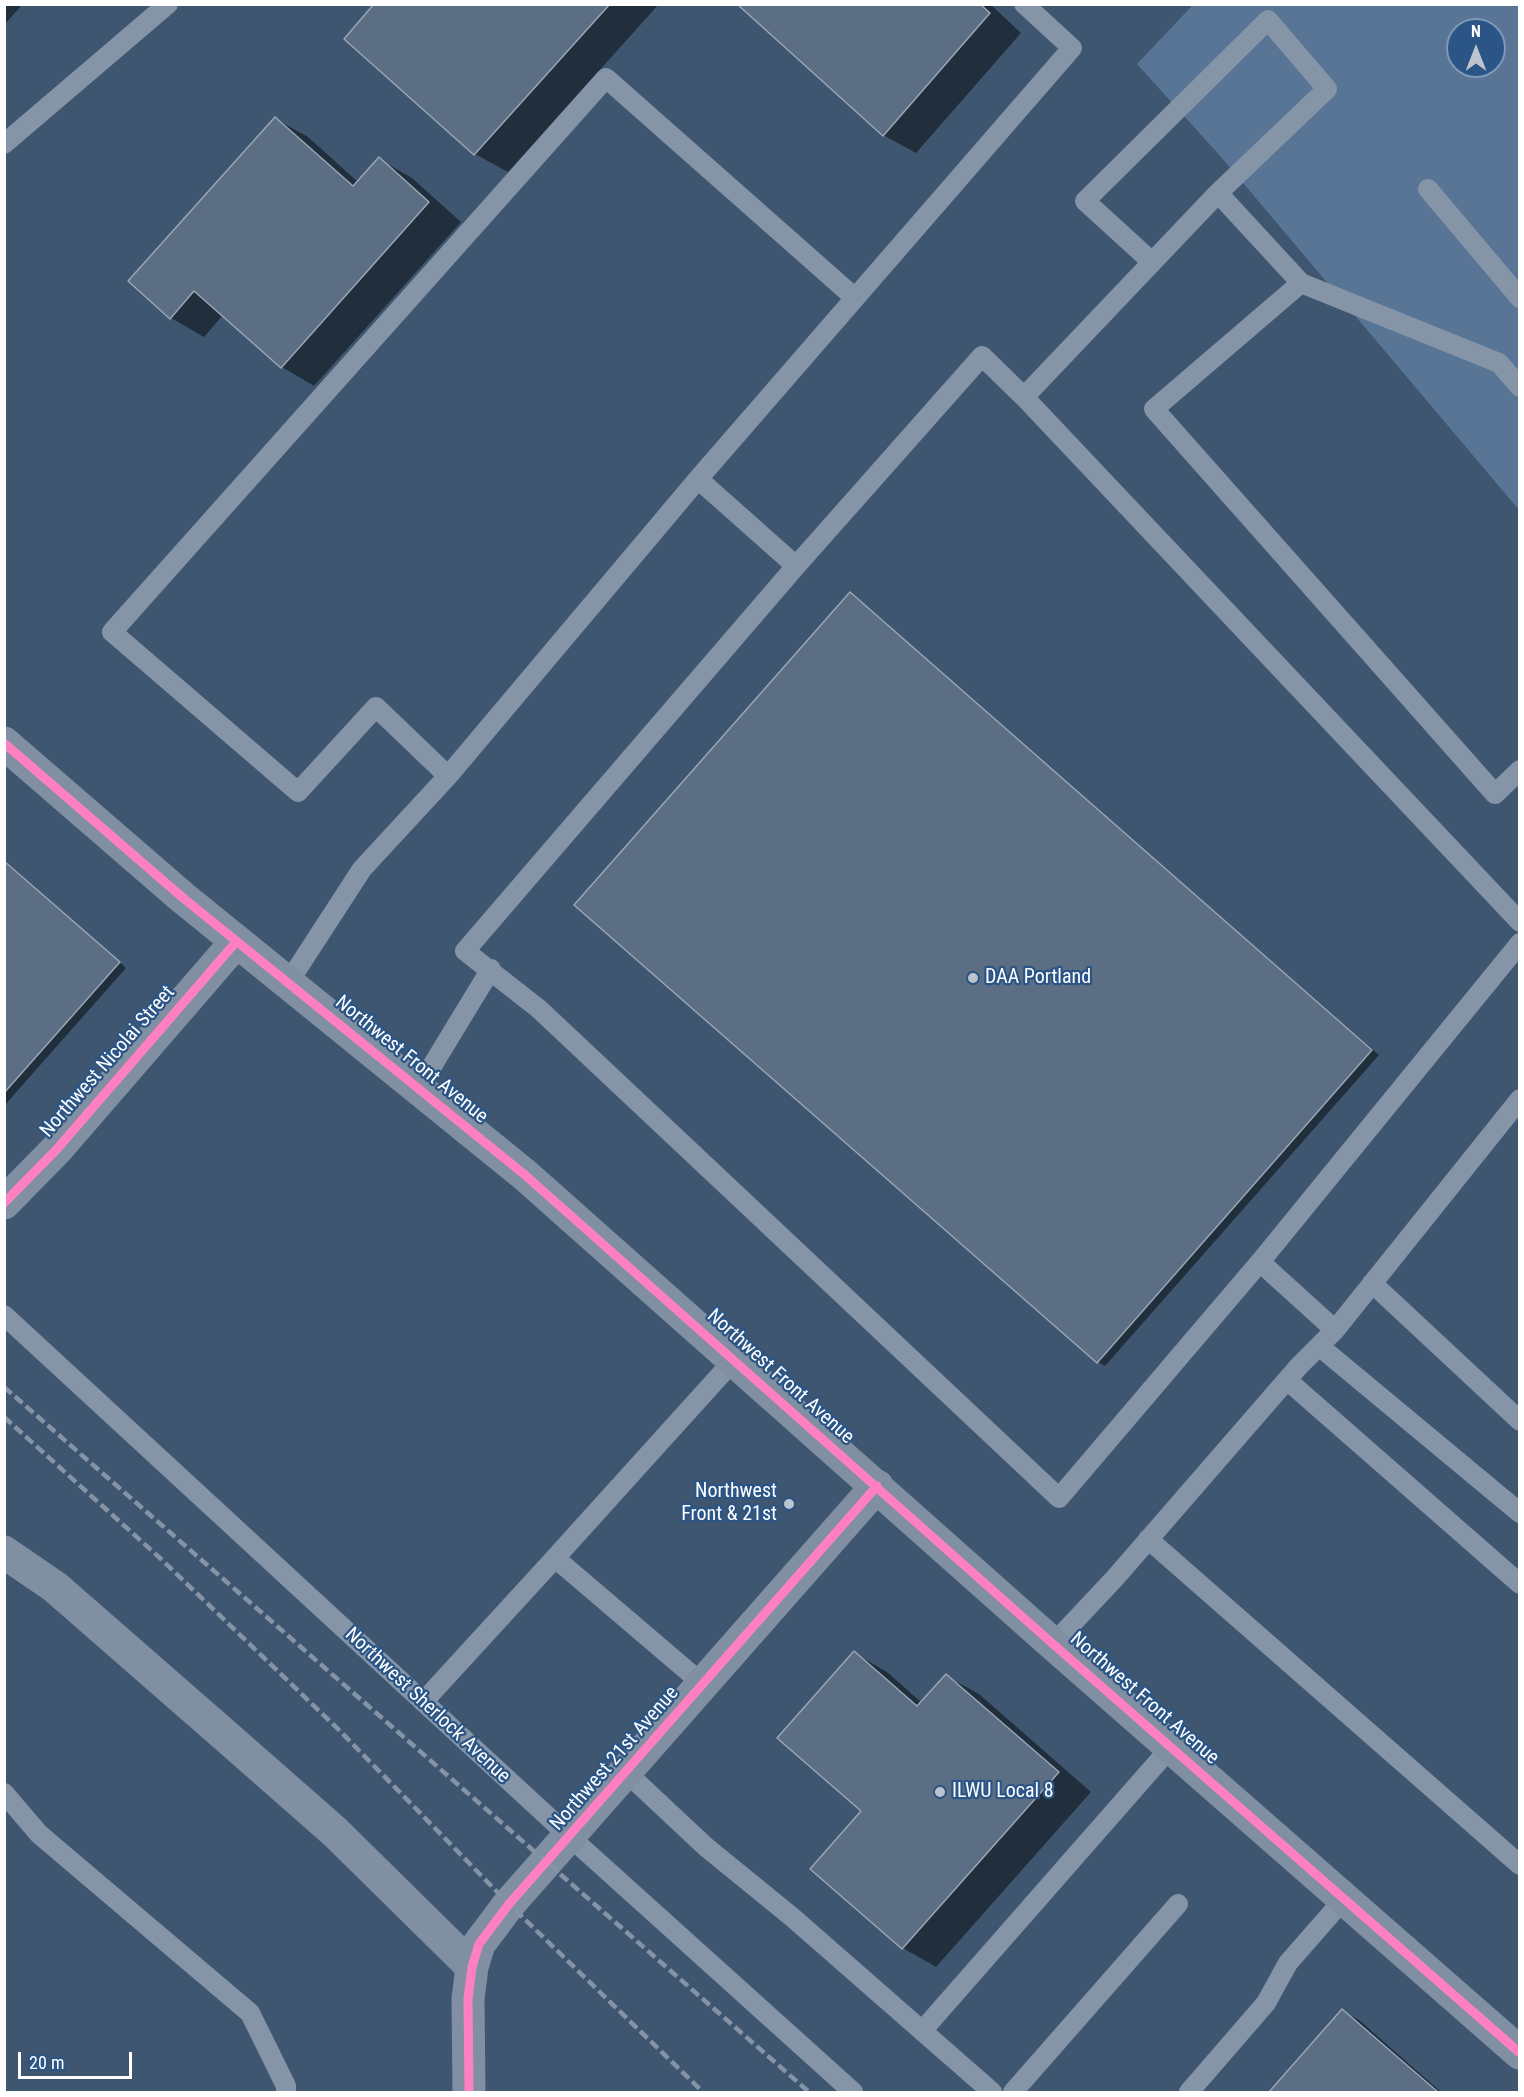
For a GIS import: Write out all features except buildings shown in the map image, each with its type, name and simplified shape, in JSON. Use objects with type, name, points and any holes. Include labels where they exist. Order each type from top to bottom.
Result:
[{"type":"main road","name":"Northwest Front Avenue","points":[[4,742],[236,942],[525,1175],[1053,1644],[1520,2053]]},
{"type":"main road","name":"Northwest Nicolai Street","points":[[4,1203],[57,1149],[236,942]]},
{"type":"main road","name":"Northwest 21st Avenue","points":[[469,2092],[468,2028],[472,1967],[479,1944],[509,1904],[570,1838],[877,1486]]},
{"type":"main road","points":[[4,1552],[55,1587],[335,1832],[472,1967]]},
{"type":"lane","points":[[4,144],[168,4]]},
{"type":"lane","points":[[288,983],[362,869],[448,776],[698,479],[1072,48],[1024,4]]},
{"type":"lane","points":[[1024,397],[1218,193],[1327,89],[1268,20],[1085,201],[1152,262]]},
{"type":"lane","points":[[448,776],[376,707],[298,792],[111,632],[606,78],[855,298]]},
{"type":"lane","points":[[1428,189],[1520,298]]},
{"type":"lane","points":[[1218,193],[1301,283],[1499,363],[1520,387]]},
{"type":"lane","points":[[1301,283],[1154,409],[1495,794],[1520,770]]},
{"type":"lane","points":[[1520,922],[1024,397],[982,356],[796,566],[465,951],[491,969],[548,1017],[1059,1498],[1260,1262],[1520,943]]},
{"type":"lane","points":[[698,479],[796,566]]},
{"type":"lane","points":[[418,1089],[491,969]]},
{"type":"lane","points":[[1053,1644],[1335,1329],[1520,1099]]},
{"type":"lane","points":[[1260,1262],[1335,1329]]},
{"type":"lane","points":[[1372,1282],[1520,1421]]},
{"type":"lane","name":"Northwest Sherlock Avenue","points":[[4,1315],[570,1838],[853,2092]]},
{"type":"lane","points":[[1319,1346],[1520,1513]]},
{"type":"lane","points":[[423,1702],[734,1360]]},
{"type":"lane","points":[[1287,1380],[1520,1584]]},
{"type":"lane","points":[[1148,1539],[1520,1865]]},
{"type":"lane","points":[[555,1558],[704,1685]]},
{"type":"lane","points":[[922,2031],[1171,1747]]},
{"type":"lane","points":[[627,1773],[706,1847],[792,1917],[992,2092]]},
{"type":"lane","points":[[4,1793],[39,1834],[250,2013],[286,2086],[286,2092]]},
{"type":"lane","points":[[1190,2092],[1266,2003],[1288,1963],[1344,1899]]},
{"type":"lane","points":[[1013,2092],[1178,1904]]},
{"type":"water","points":[[1189,5],[1519,5],[1519,510],[1222,158],[1137,64],[1191,7]]},
{"type":"railway","points":[[4,1387],[809,2092]]},
{"type":"railway","points":[[4,1417],[161,1559],[337,1728],[509,1904],[703,2092]]},
{"type":"cycle path","points":[[4,743],[182,897],[525,1175],[1053,1644],[1520,2053]]},
{"type":"cycle path","points":[[4,1203],[57,1149],[236,942]]},
{"type":"cycle path","points":[[469,2092],[468,1999],[472,1967],[479,1944],[509,1904],[877,1486]]},
{"type":"place","name":"DAA Portland","points":[[973,978]]},
{"type":"place","name":"Northwest Front & 21st","points":[[789,1504]]},
{"type":"place","name":"ILWU Local 8","points":[[940,1792]]}]
